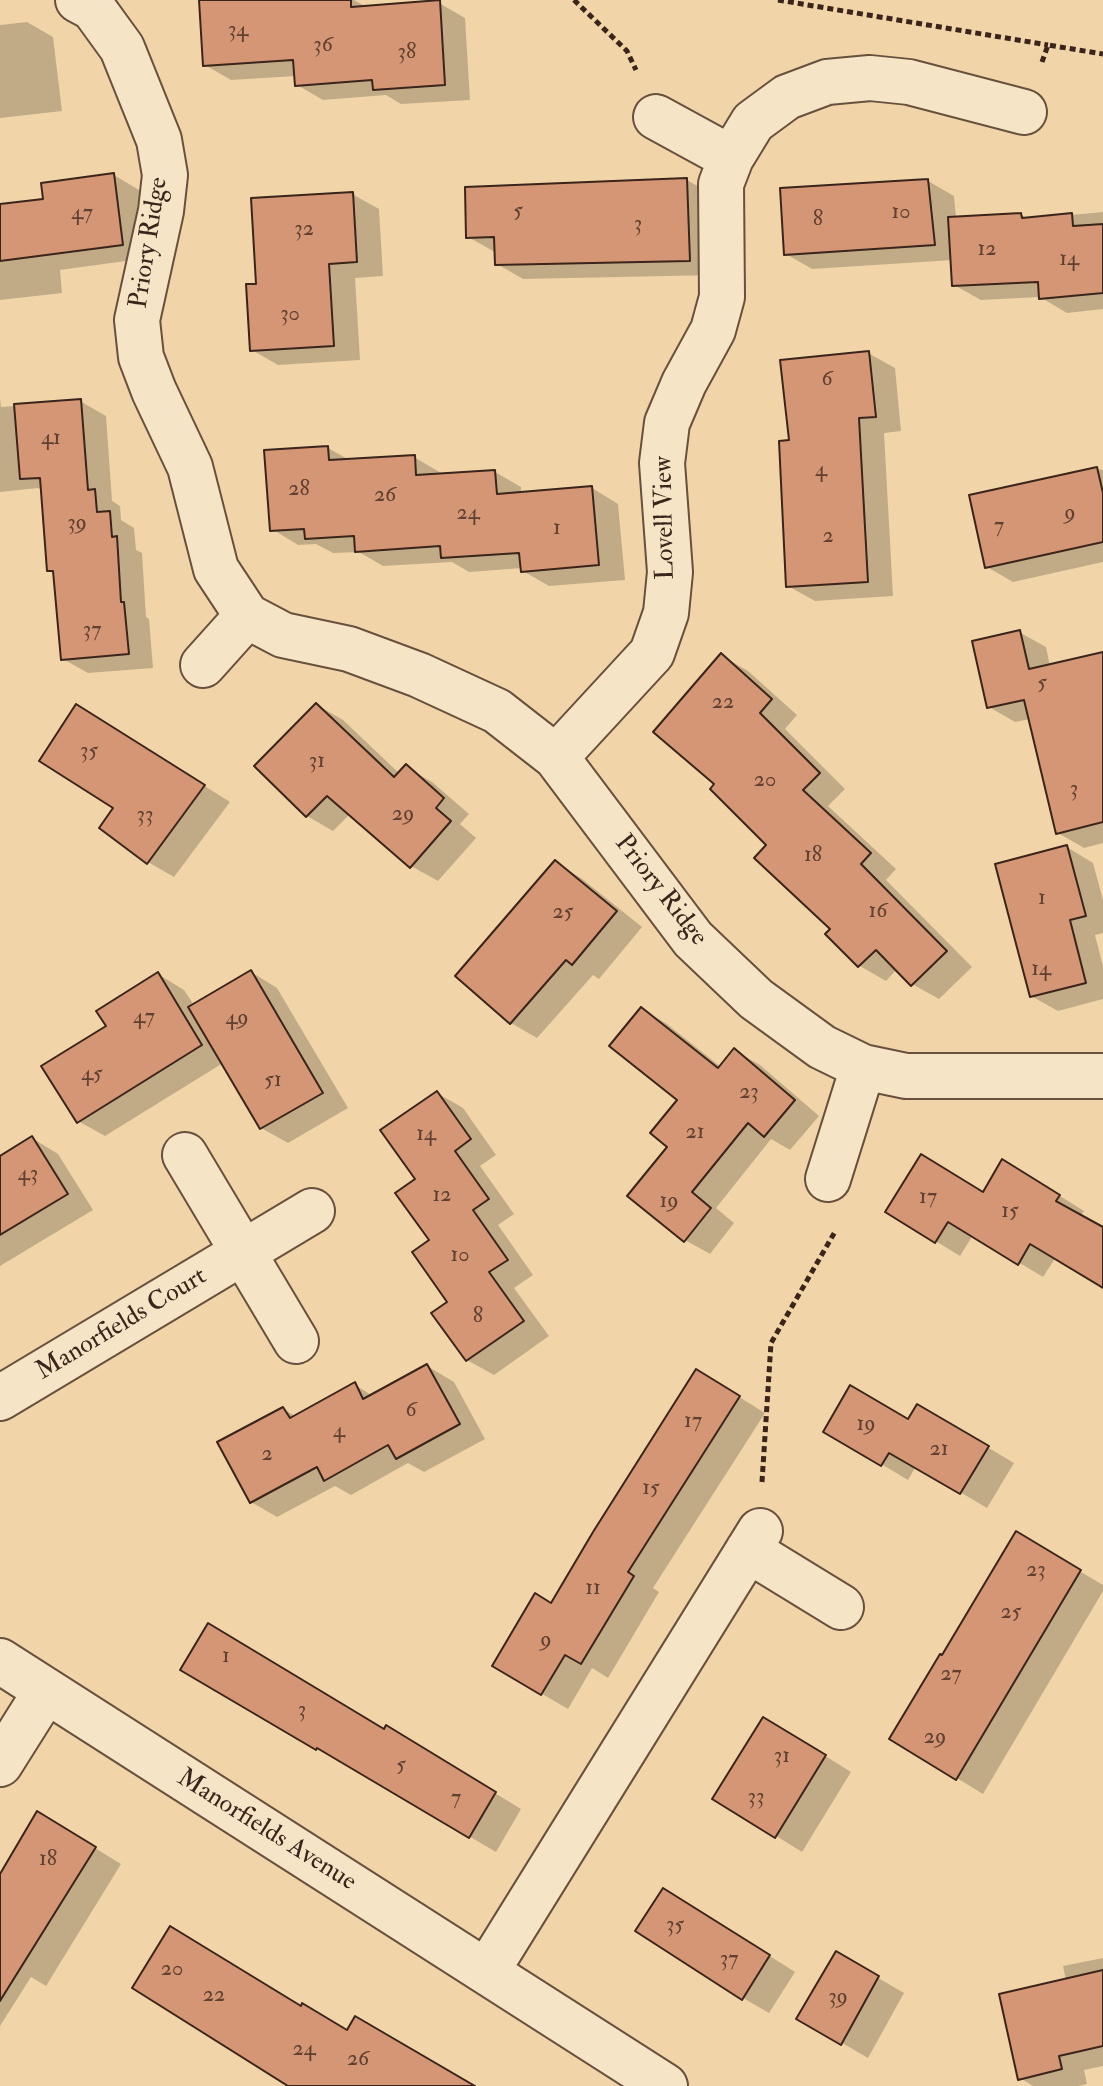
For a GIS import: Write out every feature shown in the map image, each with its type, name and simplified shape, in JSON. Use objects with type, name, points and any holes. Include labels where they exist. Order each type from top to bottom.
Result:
[{"type":"street","name":"Priory Ridge","points":[[91,3],[122,48],[159,140],[165,175],[161,211],[137,320],[141,357],[190,467],[216,569],[247,616],[283,635],[349,649],[419,675],[497,711],[556,757],[693,939],[756,999],[822,1047],[863,1067],[906,1076],[1103,1076]]},
{"type":"street","name":"Lovell View","points":[[556,757],[652,653],[666,613],[670,572],[662,463],[667,423],[684,383],[713,330],[722,297],[721,184],[731,158],[753,122],[787,97],[827,82],[870,78],[909,82],[1024,112]]},
{"type":"street","points":[[656,117],[731,158]]},
{"type":"street","points":[[203,665],[247,616]]},
{"type":"street","points":[[828,1179],[863,1067]]},
{"type":"street","points":[[185,1155],[296,1341]]},
{"type":"street","name":"Manorfields Court","points":[[0,1398],[312,1211]]},
{"type":"street","points":[[487,1971],[754,1540],[841,1607]]},
{"type":"street","name":"Manorfields Avenue","points":[[0,1661],[665,2086]]},
{"type":"street","points":[[0,1764],[46,1691]]},
{"type":"path","points":[[574,0],[627,51],[656,117]]},
{"type":"path","points":[[778,0],[1048,45]]},
{"type":"path","points":[[754,1540],[771,1343],[837,1228],[828,1179]]},
{"type":"building","points":[[199,0],[351,0],[351,7],[440,0],[445,85],[373,90],[372,80],[295,86],[293,60],[203,66]]},
{"type":"building","points":[[114,173],[123,245],[0,261],[0,204],[43,199],[41,183]]},
{"type":"building","points":[[687,178],[690,261],[495,265],[494,237],[466,238],[465,187]]},
{"type":"building","points":[[928,179],[935,245],[784,255],[780,188]]},
{"type":"building","points":[[353,192],[357,262],[329,264],[334,346],[250,351],[246,284],[256,284],[251,198]]},
{"type":"building","points":[[1021,213],[1022,218],[1072,213],[1073,226],[1103,224],[1103,293],[1039,299],[1038,282],[952,286],[948,217]]},
{"type":"building","points":[[869,351],[876,417],[859,418],[868,582],[786,587],[779,441],[789,440],[780,360]]},
{"type":"building","points":[[81,399],[88,490],[95,489],[97,512],[110,511],[112,537],[117,536],[121,602],[124,602],[129,654],[61,660],[53,571],[47,571],[40,478],[20,479],[14,404]]},
{"type":"building","points":[[328,446],[329,460],[415,455],[416,475],[495,470],[497,494],[592,486],[599,565],[521,572],[519,553],[441,558],[440,546],[355,552],[354,536],[305,539],[304,529],[270,531],[264,450]]},
{"type":"building","points":[[1097,467],[1103,493],[1103,542],[985,568],[969,495]]},
{"type":"building","points":[[1020,630],[1029,669],[1103,652],[1103,822],[1056,834],[1024,700],[987,708],[972,641]]},
{"type":"building","points":[[721,653],[772,699],[760,713],[820,773],[803,790],[871,853],[861,864],[947,951],[911,986],[876,950],[858,967],[825,934],[830,929],[754,858],[766,845],[710,789],[714,784],[653,732]]},
{"type":"building","points":[[316,703],[394,777],[406,764],[444,798],[436,808],[451,821],[410,868],[327,796],[306,817],[254,766]]},
{"type":"building","points":[[76,704],[205,785],[147,864],[99,828],[113,808],[39,761]]},
{"type":"building","points":[[1067,845],[1086,916],[1070,920],[1086,983],[1030,997],[995,864]]},
{"type":"building","points":[[555,860],[617,911],[572,965],[566,960],[510,1024],[455,976]]},
{"type":"building","points":[[251,970],[323,1093],[260,1129],[188,1007]]},
{"type":"building","points":[[158,972],[202,1045],[77,1123],[41,1066],[106,1026],[96,1011]]},
{"type":"building","points":[[641,1007],[718,1068],[734,1048],[795,1100],[764,1137],[748,1123],[692,1192],[711,1208],[684,1242],[627,1196],[667,1147],[650,1133],[677,1100],[609,1046]]},
{"type":"building","points":[[437,1091],[471,1139],[455,1151],[489,1199],[473,1210],[508,1260],[489,1272],[524,1321],[466,1361],[431,1313],[447,1302],[412,1252],[429,1240],[395,1193],[415,1179],[380,1130]]},
{"type":"building","points":[[32,1136],[68,1194],[0,1235],[0,1156]]},
{"type":"building","points":[[921,1154],[983,1192],[1002,1159],[1060,1195],[1056,1201],[1103,1227],[1103,1288],[1030,1244],[1018,1265],[948,1222],[935,1243],[885,1212]]},
{"type":"building","points":[[427,1364],[460,1424],[396,1459],[388,1445],[324,1481],[317,1467],[250,1503],[217,1442],[283,1407],[290,1418],[355,1382],[363,1399]]},
{"type":"building","points":[[696,1369],[740,1396],[628,1572],[634,1576],[581,1664],[565,1655],[541,1695],[492,1666],[535,1593],[551,1603]]},
{"type":"building","points":[[850,1385],[908,1419],[917,1404],[989,1446],[960,1494],[889,1453],[881,1466],[823,1432]]},
{"type":"building","points":[[1016,1531],[1081,1570],[956,1780],[889,1739]]},
{"type":"building","points":[[208,1623],[496,1792],[469,1838],[180,1670]]},
{"type":"building","points":[[763,1717],[826,1755],[775,1838],[712,1799]]},
{"type":"building","points":[[37,1811],[96,1847],[0,2001],[0,1874]]},
{"type":"building","points":[[663,1888],[770,1955],[742,2000],[635,1931]]},
{"type":"building","points":[[170,1926],[301,2006],[302,2003],[347,2030],[355,2016],[475,2086],[288,2086],[132,1988]]},
{"type":"building","points":[[836,1951],[879,1976],[841,2045],[796,2019]]},
{"type":"building","points":[[1103,1970],[1103,2046],[1059,2056],[1062,2069],[1018,2080],[999,1994]]}]
